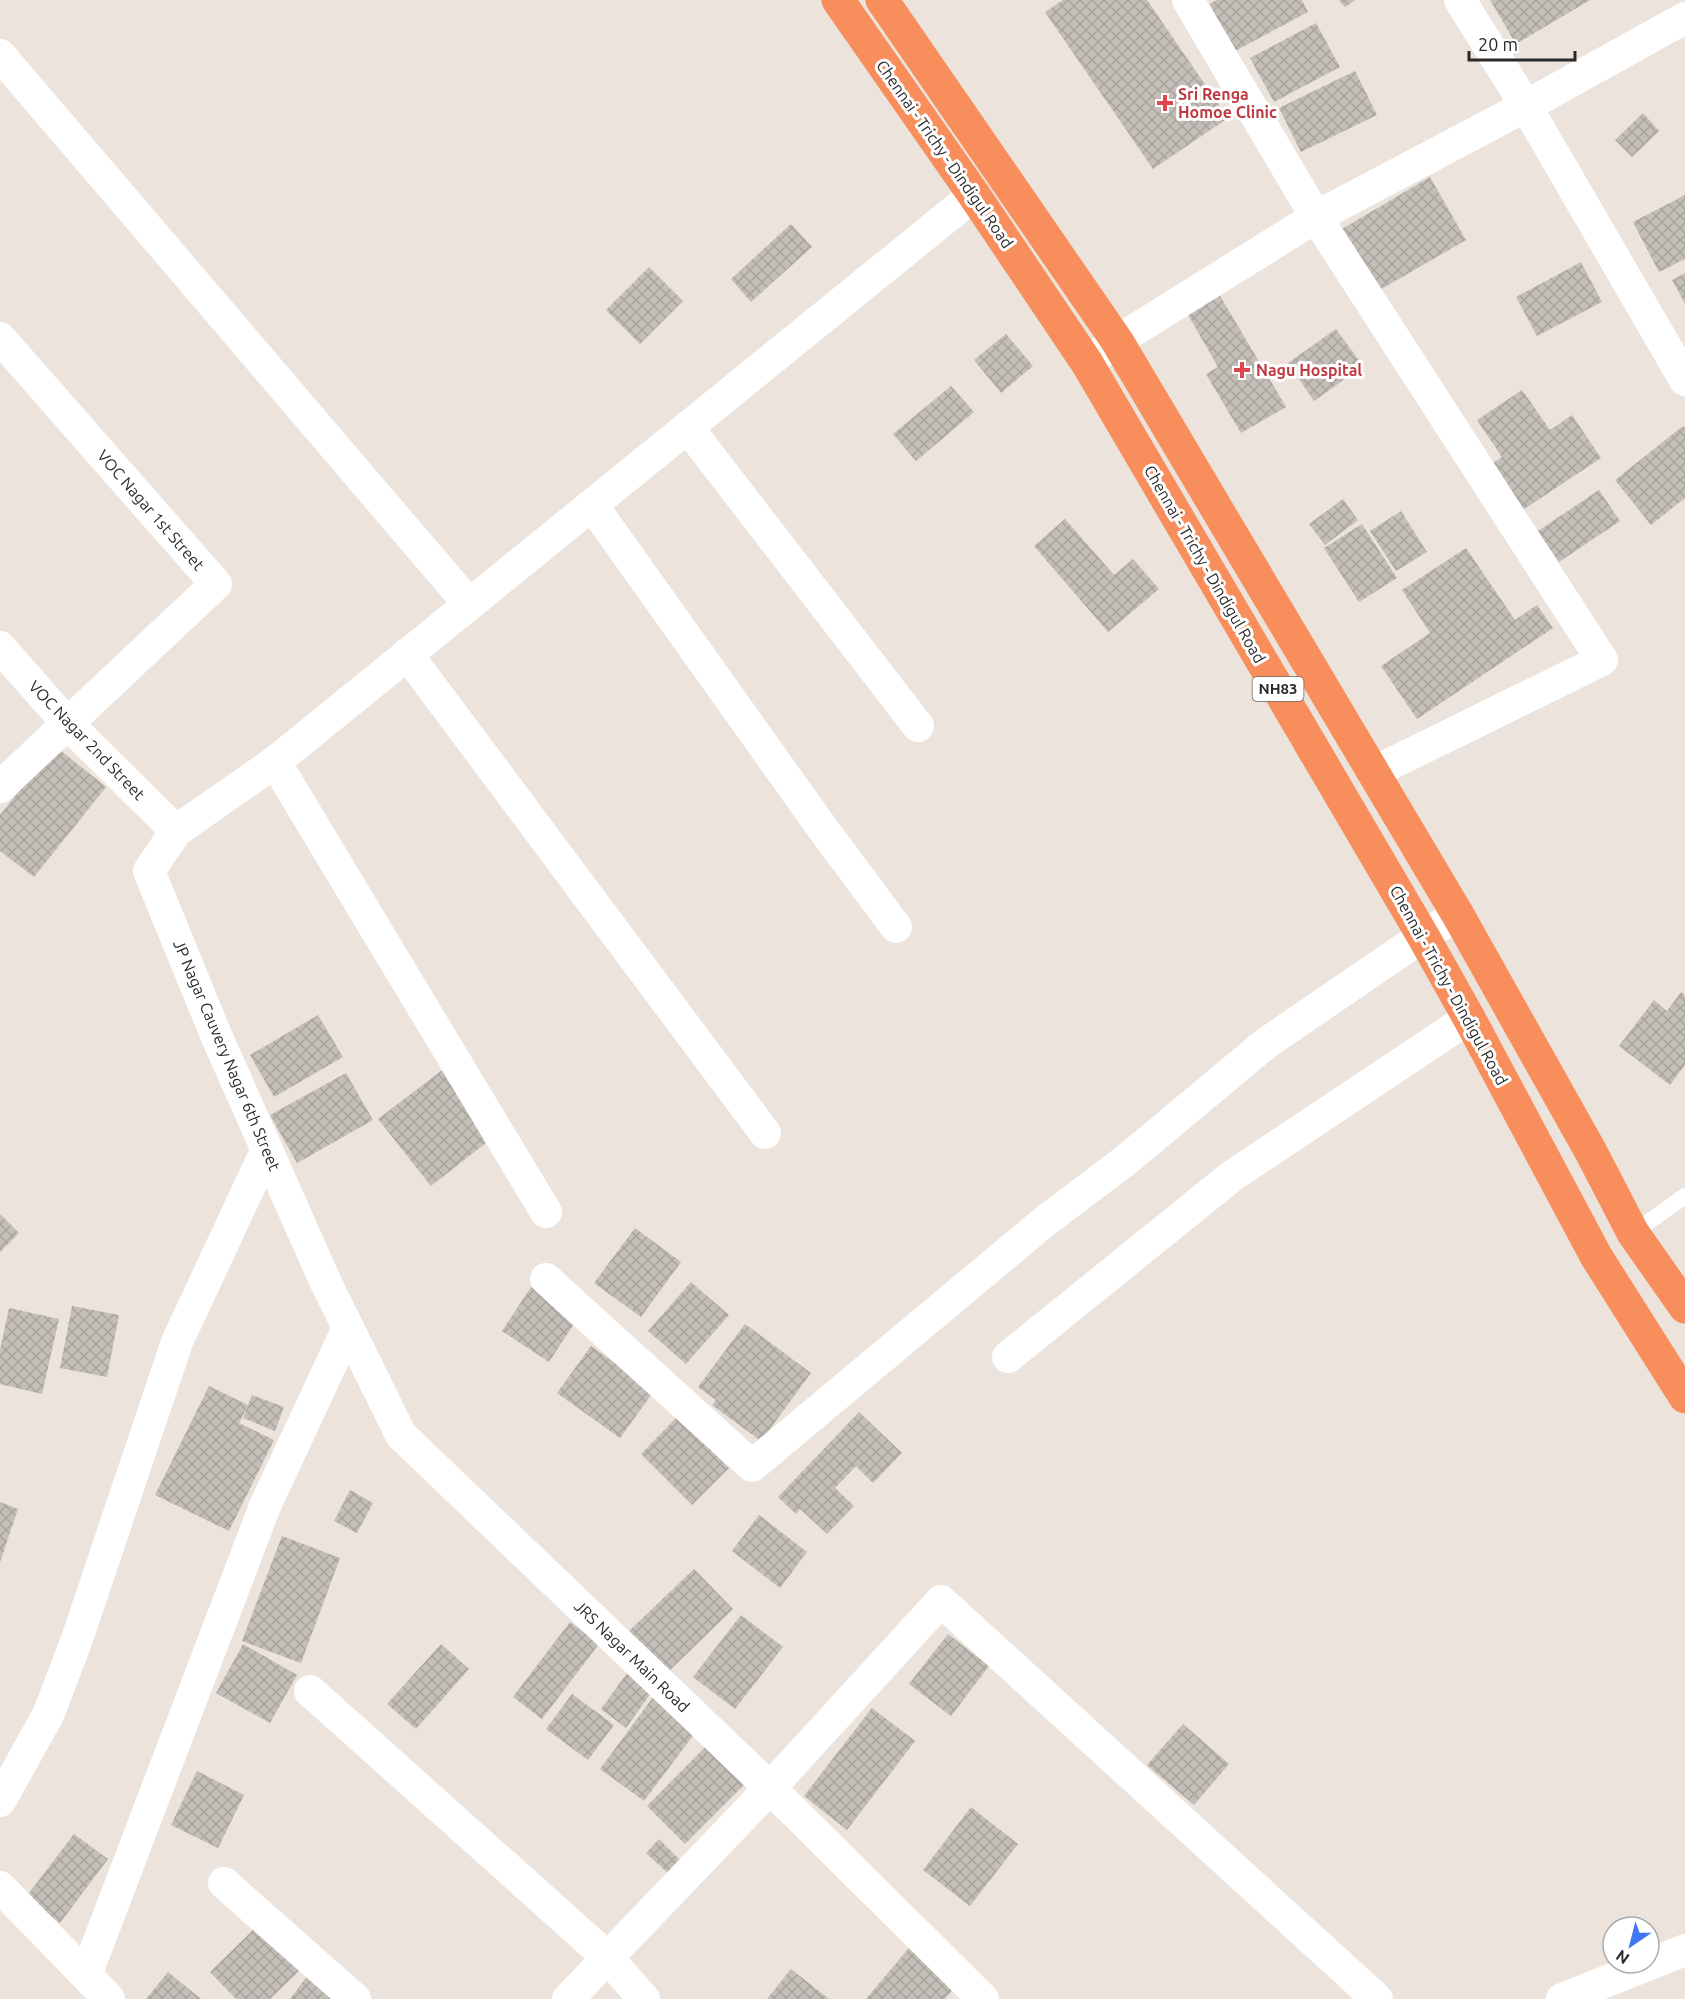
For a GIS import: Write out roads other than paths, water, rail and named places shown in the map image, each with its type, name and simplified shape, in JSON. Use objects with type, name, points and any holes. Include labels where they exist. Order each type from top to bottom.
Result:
[{"type":"highway","name":"Chennai - Trichy - Dindigul Road","points":[[838,0],[974,195],[1087,363],[1423,936],[1596,1256],[1685,1397]]},
{"type":"highway","name":"NH83","points":[[882,0],[1117,341],[1458,915],[1591,1152],[1633,1233],[1685,1307]]},
{"type":"street","points":[[1188,0],[1316,217],[1602,660],[1374,772]]},
{"type":"street","points":[[1460,0],[1526,106],[1685,380]]},
{"type":"street","points":[[1087,363],[1117,341],[1316,217],[1526,106],[1685,18]]},
{"type":"street","points":[[0,55],[469,604]]},
{"type":"street","points":[[176,831],[275,762],[974,195]]},
{"type":"street","name":"VOC Nagar 1st Street","points":[[0,338],[216,584],[67,723]]},
{"type":"street","points":[[688,428],[918,726]]},
{"type":"street","points":[[592,505],[896,927]]},
{"type":"street","name":"VOC Nagar 2nd Street","points":[[0,647],[67,723],[176,831]]},
{"type":"street","points":[[407,654],[765,1133]]},
{"type":"street","points":[[0,787],[67,723]]},
{"type":"street","points":[[275,762],[546,1212]]},
{"type":"street","name":"JP Nagar Cauvery Nagar 6th Street","points":[[176,831],[149,871],[216,1035],[326,1282]]},
{"type":"street","points":[[546,1279],[752,1466],[1044,1222],[1126,1160],[1264,1044],[1423,936],[1458,915]]},
{"type":"street","points":[[1008,1357],[1232,1176],[1469,1018]]},
{"type":"street","points":[[0,1801],[48,1715],[80,1630],[177,1342],[267,1149]]},
{"type":"street","name":"JRS Nagar Main Road","points":[[326,1282],[401,1435],[770,1788],[983,1999]]},
{"type":"street","points":[[86,1975],[265,1506],[348,1328]]},
{"type":"street","points":[[568,1999],[770,1788],[942,1600],[1377,1999]]},
{"type":"street","points":[[310,1691],[608,1958],[644,1999]]},
{"type":"street","points":[[224,1883],[356,1999]]},
{"type":"street","points":[[0,1887],[109,1999]]},
{"type":"street","points":[[1562,1999],[1685,1950]]},
{"type":"lane","points":[[1633,1233],[1685,1196]]},
{"type":"place","name":"Sri Renga Homoe Clinic","points":[[1165,103]]},
{"type":"place","name":"Nagu Hospital","points":[[1242,370]]}]
